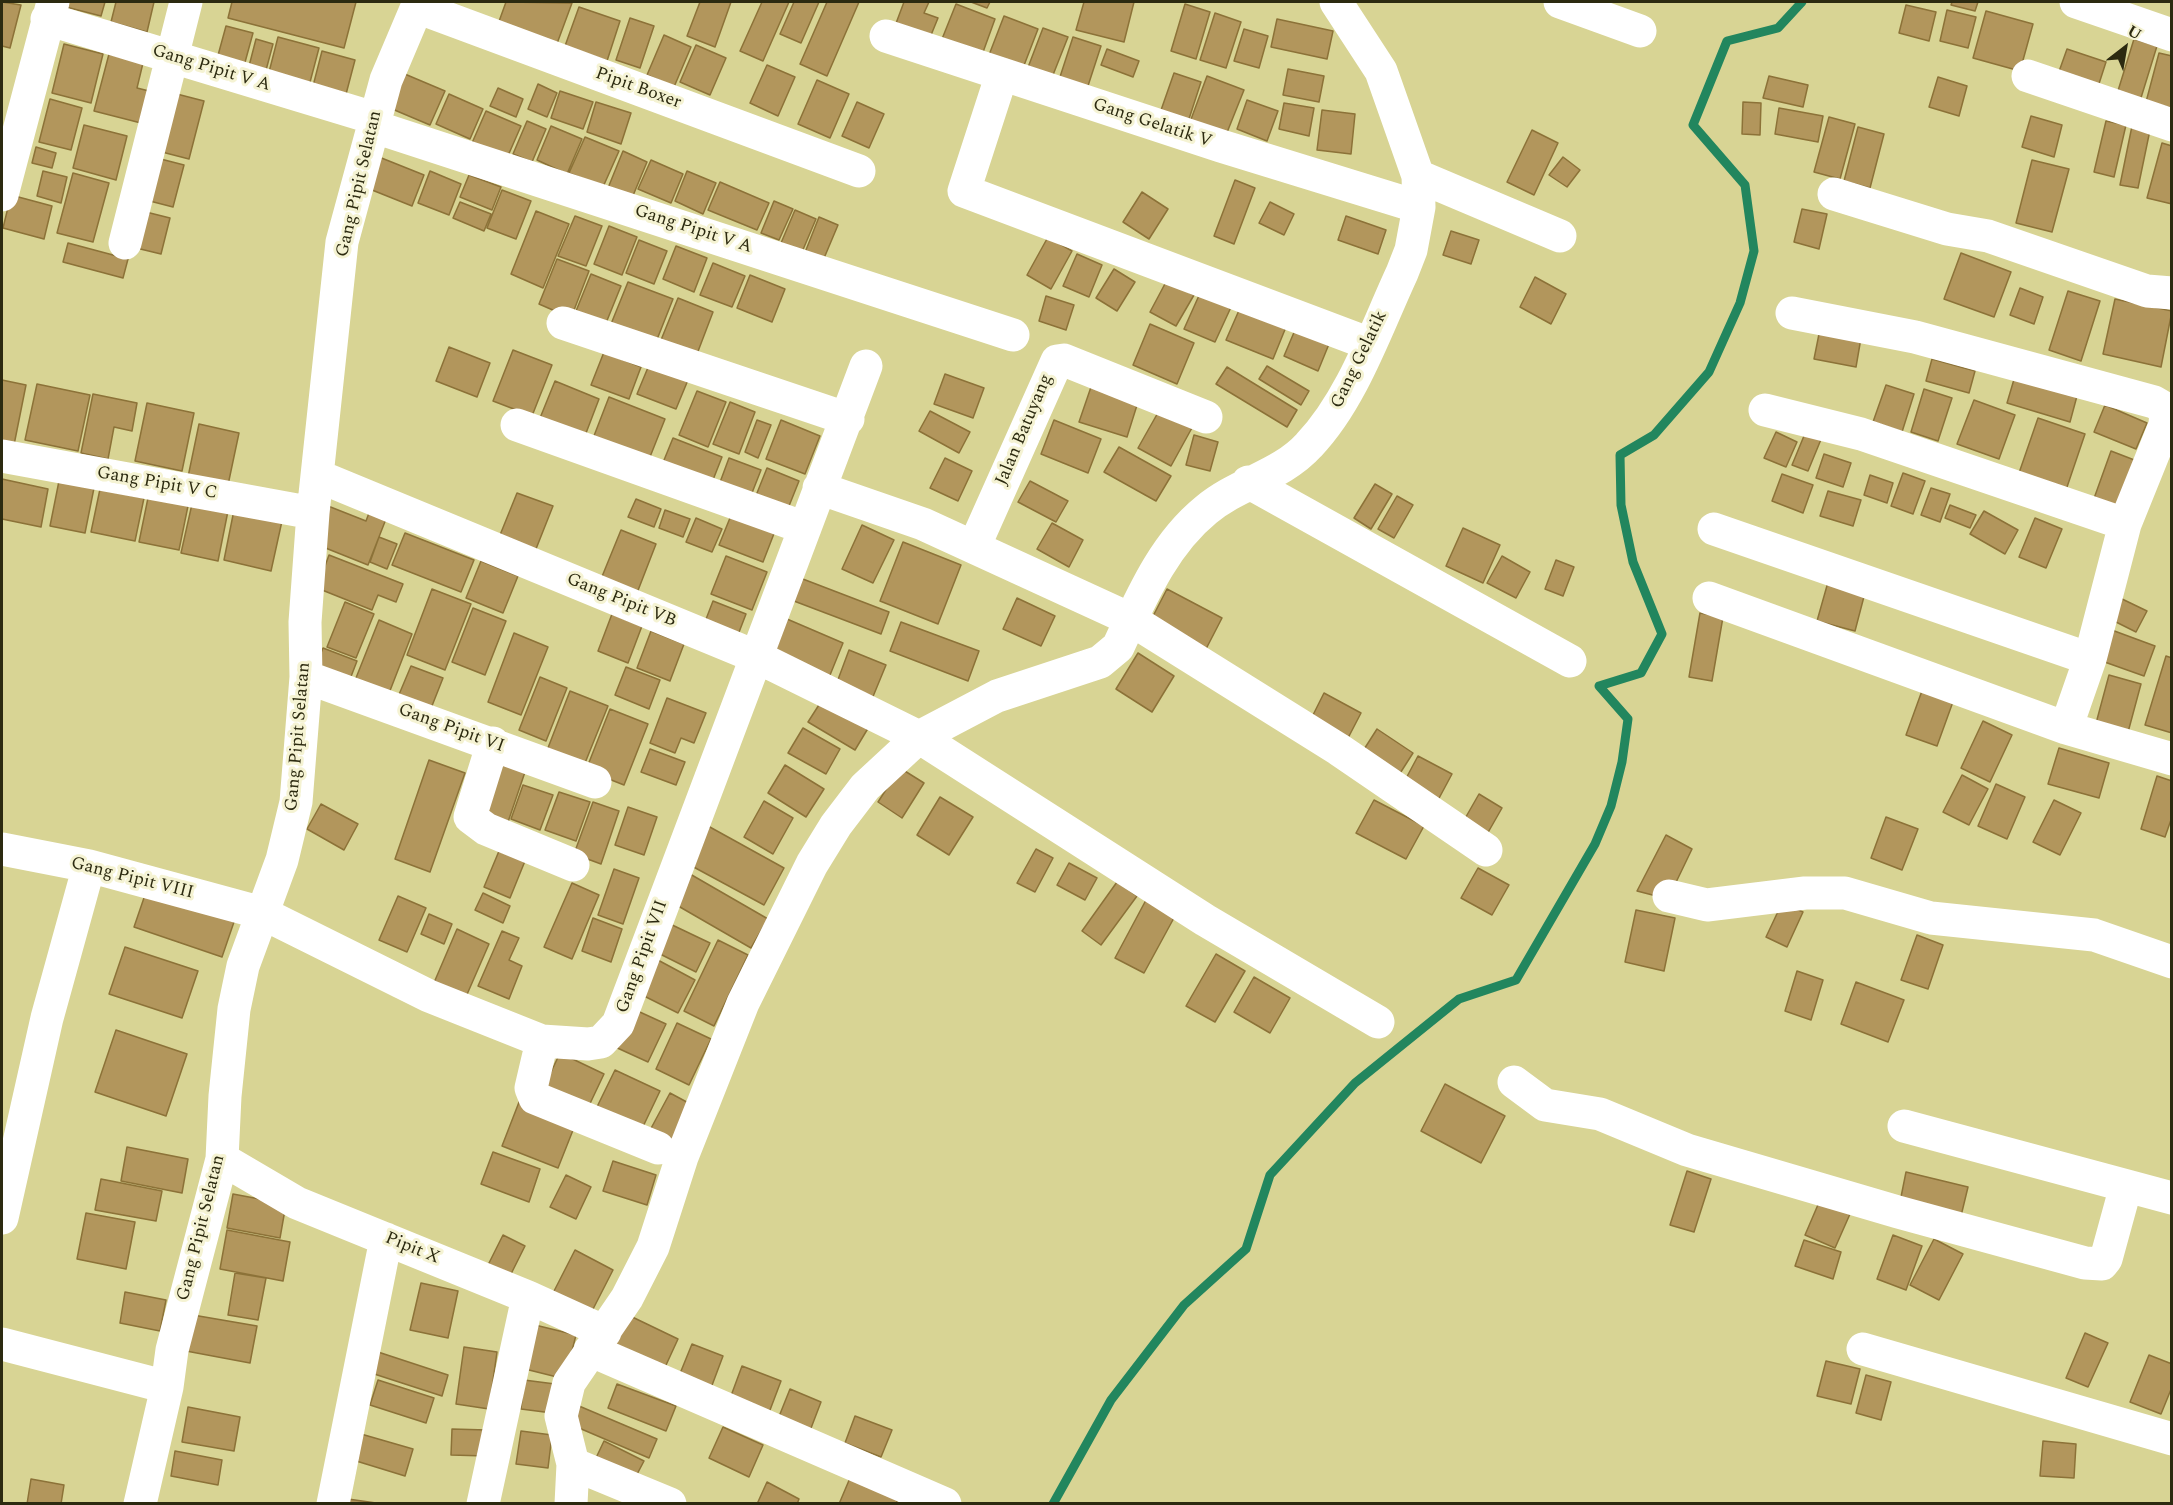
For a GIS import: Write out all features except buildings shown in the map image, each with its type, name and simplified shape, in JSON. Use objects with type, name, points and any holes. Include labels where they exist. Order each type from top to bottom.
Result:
[{"type":"street","points":[[125,243],[174,57],[186,2]]},
{"type":"street","name":"Gang Gelatik","points":[[571,1503],[573,1464],[561,1416],[569,1383],[627,1298],[653,1247],[682,1157],[743,1003],[812,864],[836,825],[866,788],[920,737],[998,696],[1100,662],[1118,647],[1149,580],[1176,542],[1205,510],[1248,482],[1283,468],[1309,446],[1336,411],[1370,344],[1411,250],[1418,191],[1381,71],[1336,2]]},
{"type":"street","points":[[1560,2],[1640,31]]},
{"type":"street","points":[[2076,2],[2172,35]]},
{"type":"street","name":"Gang Pipit Selatan","points":[[140,1503],[172,1350],[222,1159],[225,1096],[234,1009],[243,966],[282,860],[296,802],[306,677],[305,622],[313,513],[342,242],[386,80],[418,4]]},
{"type":"street","name":"Pipit Boxer","points":[[418,4],[859,171]]},
{"type":"street","points":[[2,195],[50,10]]},
{"type":"street","name":"Gang Pipit V A","points":[[50,10],[174,57],[1013,334]]},
{"type":"street","name":"Gang Gelatik V","points":[[886,36],[1002,75],[1418,191],[1560,236]]},
{"type":"street","points":[[1002,75],[961,200],[1370,344]]},
{"type":"street","points":[[2028,76],[2172,124]]},
{"type":"street","points":[[1834,194],[1947,229],[1988,236],[2147,291],[2172,293]]},
{"type":"street","points":[[1792,313],[1915,337],[2154,402],[2166,409],[2165,425],[2125,524],[2090,659],[2066,728]]},
{"type":"street","points":[[563,323],[848,419]]},
{"type":"street","name":"Jalan Batuyang","points":[[974,547],[1057,361],[1064,360],[1206,417]]},
{"type":"street","name":"Gang Pipit VII","points":[[262,913],[429,996],[542,1041],[588,1044],[601,1042],[618,1024],[819,488],[848,419],[866,366]]},
{"type":"street","points":[[1765,410],[1861,434],[2125,524]]},
{"type":"street","points":[[517,424],[805,528]]},
{"type":"street","name":"Gang Pipit V C","points":[[2,456],[313,513]]},
{"type":"street","name":"Gang Pipit VB","points":[[318,476],[756,657],[920,737],[1205,920],[1378,1022]]},
{"type":"street","points":[[1248,482],[1570,661]]},
{"type":"street","points":[[819,488],[923,524],[1131,619],[1338,749],[1486,850]]},
{"type":"street","points":[[1714,529],[2090,659]]},
{"type":"street","points":[[1709,598],[2066,728],[2172,759]]},
{"type":"street","name":"Gang Pipit VI","points":[[306,677],[493,743],[595,782]]},
{"type":"street","points":[[493,743],[470,817],[486,829],[573,865]]},
{"type":"street","name":"Gang Pipit VIII","points":[[4,856],[89,866],[262,913]]},
{"type":"street","points":[[2,1218],[47,1018],[89,866]]},
{"type":"street","points":[[1669,896],[1707,905],[1805,893],[1845,893],[1930,918],[2094,935],[2172,962]]},
{"type":"street","points":[[542,1041],[531,1088],[535,1098],[658,1148]]},
{"type":"street","points":[[1514,1082],[1545,1105],[1600,1114],[1688,1150],[1898,1212],[2085,1263],[2102,1264],[2106,1259],[2127,1186]]},
{"type":"street","points":[[1904,1126],[2172,1198]]},
{"type":"street","name":"Pipit X","points":[[222,1159],[297,1203],[528,1297],[598,1341],[945,1503]]},
{"type":"street","points":[[333,1503],[386,1239]]},
{"type":"street","points":[[483,1503],[528,1297]]},
{"type":"street","points":[[2,1344],[166,1387]]},
{"type":"street","points":[[1863,1349],[2172,1439]]},
{"type":"street","points":[[573,1464],[670,1503]]},
{"type":"waterway","points":[[1053,1504],[1111,1400],[1184,1305],[1246,1249],[1270,1175],[1355,1083],[1459,999],[1516,980],[1595,844],[1611,806],[1622,762],[1628,719],[1599,686],[1641,673],[1662,634],[1633,562],[1621,505],[1620,455],[1654,435],[1709,372],[1740,303],[1754,251],[1745,185],[1693,125],[1727,41],[1778,28],[1802,2]]}]
